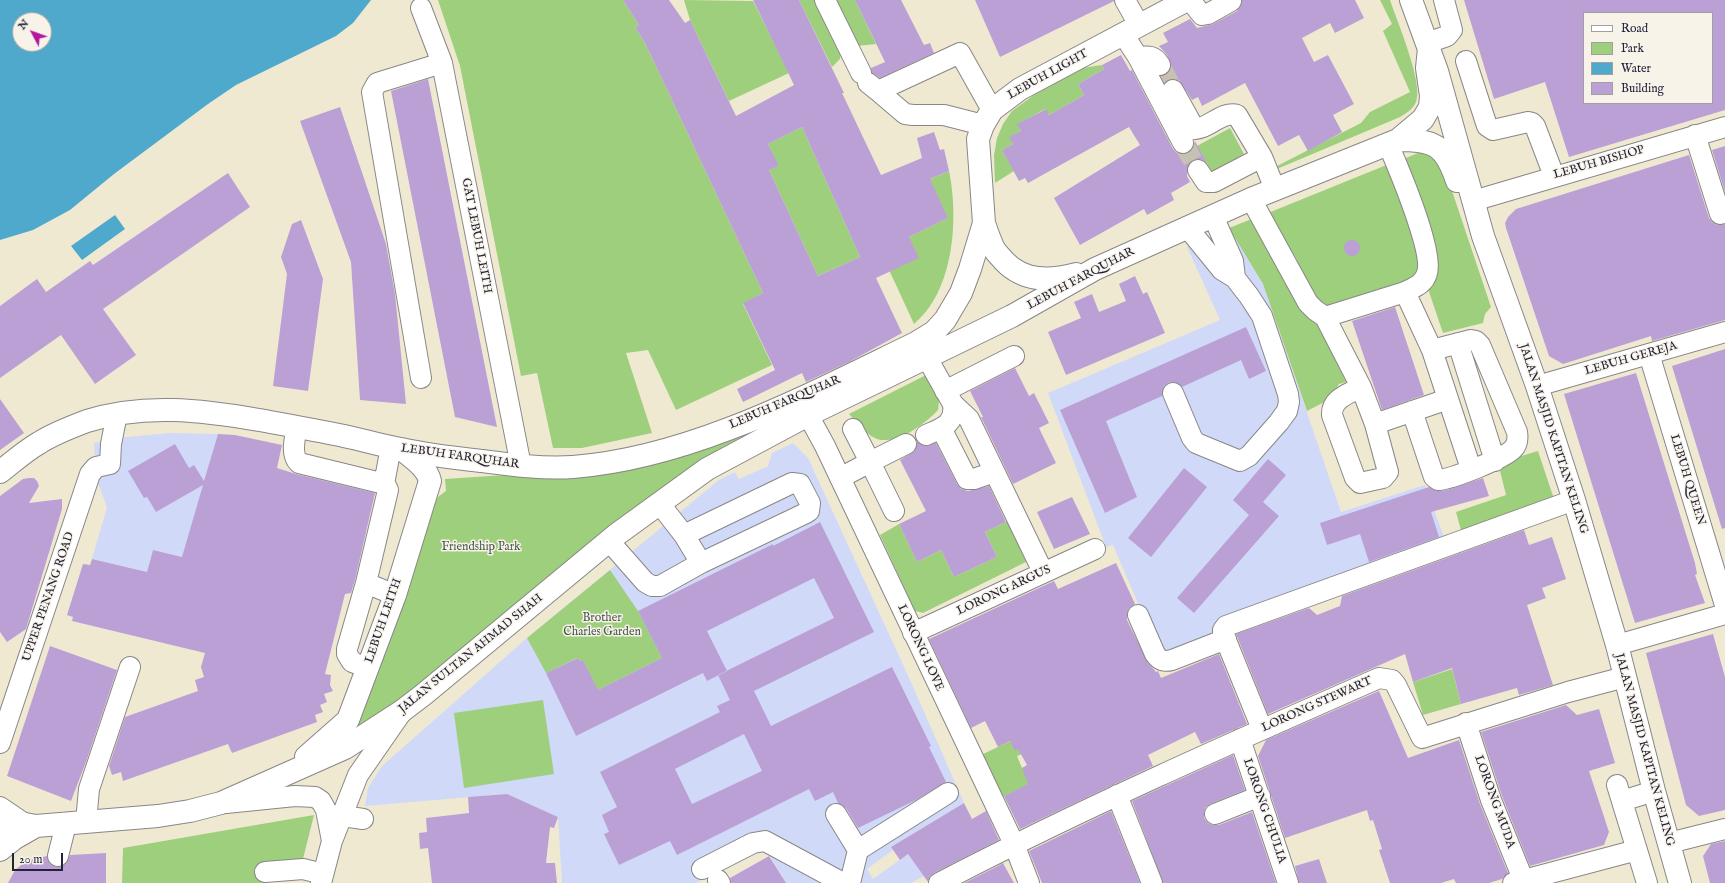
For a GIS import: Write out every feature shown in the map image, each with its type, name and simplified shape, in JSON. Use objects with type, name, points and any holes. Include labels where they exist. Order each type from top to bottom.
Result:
[{"type":"main road","name":"LEBUH LIGHT","points":[[988,118],[1020,89],[1187,0]]},
{"type":"main road","name":"JALAN MASJID KAPITAN KELING","points":[[1411,0],[1428,46],[1452,123],[1483,236],[1537,386],[1574,500],[1617,645],[1654,791],[1680,883]]},
{"type":"main road","name":"LEBUH FARQUHAR","points":[[0,472],[38,443],[63,430],[116,414],[158,409],[228,415],[297,427],[397,449],[521,466],[572,467],[623,460],[660,452],[727,428],[922,350],[1012,316],[1095,269],[1188,226],[1393,142],[1423,118],[1430,107],[1431,96],[1427,68],[1428,46]]},
{"type":"main road","points":[[988,118],[978,139],[984,223],[995,250],[1007,264],[1024,276],[1040,279],[1058,279],[1095,269]]},
{"type":"main road","name":"LEBUH FARQUHAR","points":[[1393,142],[1426,141],[1434,144],[1442,150],[1452,167],[1459,186],[1473,201]]},
{"type":"main road","points":[[922,350],[954,307],[970,269],[984,223]]},
{"type":"main road","name":"LEBUH FARQUHAR","points":[[707,469],[808,415],[922,350]]},
{"type":"main road","name":"LEBUH LEITH","points":[[284,775],[323,744],[348,720],[395,595],[430,481],[429,475],[425,469],[397,449]]},
{"type":"main road","name":"JALAN SULTAN AHMAD SHAH","points":[[0,825],[76,823],[158,816],[190,811],[221,803],[345,748],[402,711],[610,541],[659,503],[707,469]]},
{"type":"main road","points":[[0,850],[31,825]]},
{"type":"street","points":[[825,0],[869,82],[905,114],[988,118],[960,53],[869,82]]},
{"type":"street","points":[[1125,0],[1138,57],[1185,135]]},
{"type":"street","points":[[1190,0],[1202,15],[1208,14],[1231,2]]},
{"type":"street","points":[[1428,46],[1447,36],[1452,30],[1444,0]]},
{"type":"street","name":"GAT LEBUH LEITH","points":[[421,8],[442,63],[521,466]]},
{"type":"street","points":[[1138,57],[1151,56],[1157,60],[1160,65]]},
{"type":"street","points":[[1466,61],[1490,129],[1493,130],[1528,122],[1532,123],[1535,126],[1554,176]]},
{"type":"street","points":[[421,378],[372,92],[377,83],[442,63]]},
{"type":"street","points":[[1173,90],[1185,135]]},
{"type":"street","points":[[1185,135],[1229,114],[1237,114],[1262,157],[1275,190]]},
{"type":"street","name":"LEBUH BISHOP","points":[[1473,201],[1725,126]]},
{"type":"street","points":[[1695,135],[1720,214]]},
{"type":"street","points":[[1325,317],[1405,292],[1423,282],[1427,273],[1429,262],[1422,236],[1396,162],[1393,142]]},
{"type":"street","points":[[1198,170],[1206,182],[1214,182],[1262,157]]},
{"type":"street","points":[[1251,199],[1308,303],[1325,317],[1361,387],[1388,472],[1383,478],[1360,483],[1355,478],[1332,415],[1331,408],[1336,401],[1361,387]]},
{"type":"street","points":[[1213,216],[1233,261],[1235,278]]},
{"type":"street","points":[[1173,394],[1192,438],[1196,443],[1240,461],[1249,456],[1287,411],[1289,402],[1288,394],[1262,316],[1235,278],[1222,270],[1188,226]]},
{"type":"street","points":[[1405,292],[1432,350],[1471,469]]},
{"type":"street","name":"LEBUH GEREJA","points":[[1537,386],[1725,332]]},
{"type":"street","points":[[1412,411],[1434,477],[1438,480],[1495,461],[1512,450],[1518,438],[1517,432],[1480,345],[1476,341],[1471,340],[1432,350]]},
{"type":"street","points":[[1458,343],[1495,461]]},
{"type":"street","points":[[922,350],[949,397],[954,411],[948,424],[933,431],[966,479],[974,479],[994,472]]},
{"type":"street","name":"LEBUH QUEEN","points":[[1649,354],[1725,605]]},
{"type":"street","points":[[949,397],[1014,356]]},
{"type":"street","points":[[949,397],[969,418],[1043,572]]},
{"type":"street","points":[[1374,424],[1448,399]]},
{"type":"street","name":"UPPER PENANG ROAD","points":[[0,743],[90,474],[96,467],[110,464],[111,444],[116,414]]},
{"type":"street","name":"LORONG LOVE","points":[[808,415],[840,478],[1014,844],[1029,883]]},
{"type":"street","points":[[297,427],[294,451],[296,460],[299,463],[384,484],[388,490],[366,584],[347,654],[352,662],[368,668]]},
{"type":"street","points":[[853,429],[894,511]]},
{"type":"street","points":[[840,478],[906,444]]},
{"type":"street","points":[[384,484],[397,449]]},
{"type":"street","points":[[610,541],[645,582],[652,586],[660,586],[701,563],[810,511],[810,503],[800,484],[792,483],[684,535]]},
{"type":"street","points":[[1262,729],[1223,630],[1229,625],[1574,500]]},
{"type":"street","points":[[659,503],[684,535],[701,563]]},
{"type":"street","name":"LORONG ARGUS","points":[[913,633],[1095,549]]},
{"type":"street","points":[[366,584],[395,595]]},
{"type":"street","points":[[1617,645],[1725,614]]},
{"type":"street","points":[[1138,616],[1155,654],[1164,662],[1226,639]]},
{"type":"street","points":[[58,856],[76,823],[89,789],[130,667]]},
{"type":"street","name":"LORONG STEWART","points":[[939,883],[1014,844],[1117,795],[1379,678],[1392,680],[1396,685],[1422,738],[1568,692],[1625,677]]},
{"type":"street","points":[[266,872],[303,870],[322,879],[332,841],[358,775],[402,711]]},
{"type":"street","name":"LORONG MUDA","points":[[1466,723],[1518,881]]},
{"type":"street","name":"LORONG CHULIA","points":[[1240,739],[1288,883]]},
{"type":"street","points":[[1646,883],[1619,793],[1654,791]]},
{"type":"street","points":[[850,883],[858,850],[948,793]]},
{"type":"street","points":[[1117,795],[1152,883]]},
{"type":"street","points":[[221,803],[295,796],[315,797],[321,801],[326,810],[332,841]]},
{"type":"street","points":[[1214,814],[1260,796]]},
{"type":"street","points":[[0,806],[31,825]]},
{"type":"street","points":[[836,814],[858,850]]},
{"type":"street","points":[[343,816],[363,819]]},
{"type":"street","points":[[1668,843],[1725,829]]},
{"type":"street","points":[[713,877],[753,843],[765,841],[843,883]]},
{"type":"street","points":[[1518,881],[1637,850]]},
{"type":"shaded area","points":[[1229,228],[1263,284],[1341,512],[1425,485],[1445,540],[1216,625],[1208,641],[1169,655],[1157,648],[1113,545],[1106,547],[1048,393],[1220,320],[1187,247]]},
{"type":"shaded area","points":[[170,433],[218,434],[183,557],[153,550],[147,572],[92,559],[107,507],[96,478],[94,443],[127,437]]},
{"type":"shaded area","points":[[793,443],[808,458],[911,682],[964,803],[891,847],[893,850],[867,869],[873,879],[908,854],[924,876],[911,883],[786,883],[765,848],[696,883],[562,883],[558,817],[506,794],[365,806],[368,788],[382,766],[527,638],[719,480],[735,472],[739,479],[768,466],[772,453]]},
{"type":"green space","points":[[438,0],[623,0],[639,25],[635,27],[645,43],[763,293],[743,304],[772,365],[676,410],[648,350],[626,353],[652,433],[582,448],[553,448],[537,373],[521,376],[460,66]]},
{"type":"green space","points":[[684,0],[753,1],[789,73],[729,101],[690,20]]},
{"type":"green space","points":[[799,0],[817,0],[842,49],[840,59],[832,67]]},
{"type":"green space","points":[[835,0],[855,0],[876,44],[857,46]]},
{"type":"green space","points":[[1380,0],[1390,0],[1409,52],[1416,81],[1417,93],[1415,104],[1410,111],[1400,117],[1277,169],[1277,166],[1361,123],[1370,112],[1410,92],[1383,31],[1392,24]]},
{"type":"green space","points":[[1102,65],[1104,69],[1078,84],[1084,95],[1049,115],[1045,109],[1018,124],[1021,131],[1010,137],[1013,144],[1002,150],[1014,171],[995,183],[994,155],[997,138],[1003,124],[1012,111],[1034,95],[1082,68]]},
{"type":"green space","points":[[802,127],[860,257],[818,276],[769,170],[778,166],[768,144]]},
{"type":"green space","points":[[1230,128],[1244,154],[1212,172],[1197,146]]},
{"type":"green space","points":[[1418,153],[1432,155],[1444,167],[1491,307],[1485,314],[1483,323],[1443,333],[1427,286],[1401,160]]},
{"type":"green space","points":[[1389,164],[1419,241],[1418,282],[1329,307],[1321,304],[1312,296],[1296,258],[1268,213]]},
{"type":"green space","points":[[949,171],[953,211],[953,232],[950,253],[945,274],[938,293],[927,310],[914,324],[884,259],[909,237],[948,218],[889,197]]},
{"type":"green space","points":[[1254,218],[1315,318],[1346,382],[1339,384],[1330,399],[1307,411],[1263,284],[1229,228]]},
{"type":"green space","points":[[928,374],[939,401],[938,410],[916,429],[907,434],[888,440],[879,440],[868,434],[849,414]]},
{"type":"green space","name":"Friendship Park","points":[[762,427],[337,746],[423,508],[446,491],[445,479],[521,474]]},
{"type":"green space","points":[[1538,451],[1554,499],[1462,534],[1456,512],[1506,495],[1498,463]]},
{"type":"green space","points":[[1008,521],[1026,562],[923,613],[915,611],[880,535],[899,524],[917,562],[941,550],[954,577],[997,557],[985,532]]},
{"type":"green space","name":"Brother Charles Garden","points":[[610,570],[638,611],[662,658],[594,692],[593,681],[583,660],[579,661],[577,658],[546,673],[527,638]]},
{"type":"green space","points":[[1452,669],[1461,704],[1423,715],[1413,682]]},
{"type":"green space","points":[[543,700],[554,774],[464,788],[454,713]]},
{"type":"green space","points":[[1059,718],[1025,753],[1017,756],[1022,768],[1052,773],[1000,798],[981,755]]},
{"type":"green space","points":[[314,815],[303,859],[265,862],[266,883],[122,883],[123,848]]},
{"type":"water","points":[[0,0],[371,0],[353,23],[336,36],[236,85],[114,174],[70,210],[33,230],[0,240]]},
{"type":"water","points":[[115,215],[125,229],[82,260],[71,246]]},
{"type":"building","points":[[623,0],[669,0],[685,23],[690,20],[736,116],[794,85],[753,0],[799,0],[844,93],[842,93],[881,175],[922,158],[917,138],[934,132],[940,150],[944,149],[949,171],[930,179],[948,218],[909,237],[919,258],[876,278],[902,333],[849,362],[806,382],[802,373],[743,402],[737,389],[775,370],[743,303],[763,293],[645,43],[635,27],[639,25]],"holes":[[[802,127],[860,257],[818,276],[769,170],[779,166],[768,144]]]},
{"type":"building","points":[[855,0],[901,0],[924,45],[930,43],[934,53],[880,78],[872,73],[871,68],[885,62]]},
{"type":"building","points":[[975,0],[1114,0],[1114,1],[1000,57]]},
{"type":"building","points":[[1242,0],[1355,0],[1364,18],[1335,33],[1330,23],[1302,38],[1314,62],[1328,55],[1354,104],[1333,115],[1342,132],[1308,151],[1299,135],[1278,146],[1245,83],[1202,106],[1198,97],[1192,100],[1179,80],[1173,79],[1164,83],[1161,76],[1167,74],[1170,70],[1171,64],[1167,55],[1159,46],[1168,42],[1163,33],[1190,19],[1197,28],[1213,24],[1237,11],[1241,6]]},
{"type":"building","points":[[1464,0],[1725,0],[1725,110],[1569,157],[1545,82],[1494,99]]},
{"type":"building","points":[[1121,55],[1130,71],[1132,70],[1173,149],[1177,153],[1188,153],[1193,149],[1195,141],[1207,163],[1203,160],[1192,160],[1188,165],[1187,176],[1190,182],[1171,193],[1174,200],[1147,215],[1144,209],[1080,245],[1054,198],[1140,145],[1129,127],[1028,183],[1025,178],[1019,181],[1002,150],[1013,144],[1009,137],[1021,131],[1017,124],[1046,109],[1049,115],[1084,95],[1078,84],[1104,69],[1102,65]]},
{"type":"building","points":[[428,79],[497,427],[455,417],[391,91]]},
{"type":"building","points":[[340,107],[386,244],[395,294],[406,404],[360,400],[351,262],[300,121]]},
{"type":"building","points":[[1725,146],[1725,192],[1712,150]]},
{"type":"building","points":[[1689,155],[1709,218],[1717,225],[1725,224],[1725,320],[1652,341],[1651,336],[1563,364],[1549,356],[1506,228],[1505,223],[1508,217],[1516,209]]},
{"type":"building","points":[[228,173],[250,207],[103,309],[136,355],[95,384],[61,335],[0,378],[0,306],[37,279],[46,292],[90,261],[93,265]]},
{"type":"building","points":[[301,220],[323,279],[308,391],[273,386],[287,274],[281,257],[292,224]]},
{"type":"building","points":[[1349,240],[1355,240],[1360,245],[1358,254],[1355,256],[1349,256],[1344,251],[1344,245]]},
{"type":"building","points":[[1135,276],[1143,294],[1147,292],[1165,333],[1066,375],[1048,332],[1081,318],[1074,302],[1092,294],[1099,312],[1126,301],[1119,284]]},
{"type":"building","points":[[1395,307],[1424,395],[1382,410],[1352,321]]},
{"type":"building","points":[[1246,327],[1266,371],[1249,379],[1241,360],[1182,387],[1175,382],[1169,382],[1164,386],[1162,396],[1106,421],[1137,497],[1105,513],[1060,410]]},
{"type":"building","points":[[1725,349],[1725,528],[1722,529],[1672,366]]},
{"type":"building","points":[[1015,368],[1029,396],[1034,393],[1049,423],[1039,428],[1056,463],[1013,484],[970,391]]},
{"type":"building","points":[[1636,373],[1695,563],[1697,574],[1695,575],[1705,603],[1635,623],[1564,394]]},
{"type":"building","points":[[0,399],[24,433],[0,450]]},
{"type":"building","points":[[218,434],[235,435],[282,445],[277,468],[375,493],[355,580],[351,593],[345,594],[325,674],[331,675],[330,685],[333,691],[324,694],[327,702],[320,705],[323,712],[315,715],[317,722],[232,753],[228,744],[123,781],[121,772],[112,775],[109,766],[125,717],[198,691],[195,680],[204,677],[201,667],[205,653],[72,621],[73,617],[67,615],[83,564],[90,565],[92,559],[147,572],[153,550],[182,557],[203,485],[156,512],[147,497],[144,498],[128,471],[175,444],[189,468],[194,465],[204,481]]},
{"type":"building","points":[[917,441],[925,446],[936,443],[961,489],[968,491],[989,486],[1006,522],[985,532],[997,557],[954,577],[941,550],[917,562],[899,524],[926,511],[900,460],[915,451]]},
{"type":"building","points":[[1268,459],[1286,475],[1263,502],[1279,516],[1194,613],[1177,598],[1249,515],[1233,500]]},
{"type":"building","points":[[1184,468],[1207,487],[1151,557],[1128,538]]},
{"type":"building","points":[[34,478],[39,486],[29,503],[62,499],[62,509],[26,629],[7,642],[0,632],[0,496],[23,479]]},
{"type":"building","points":[[1483,478],[1489,496],[1431,512],[1439,537],[1369,562],[1360,534],[1327,545],[1320,523],[1429,487],[1436,491],[1447,490]]},
{"type":"building","points":[[1072,497],[1090,534],[1054,549],[1037,512]]},
{"type":"building","points":[[820,522],[874,632],[754,691],[771,726],[892,667],[931,746],[929,747],[946,782],[916,800],[858,828],[846,808],[838,803],[833,792],[815,801],[809,789],[677,855],[670,841],[619,865],[604,834],[609,832],[602,815],[617,807],[600,772],[720,712],[717,706],[730,700],[718,675],[707,681],[703,673],[576,736],[546,673],[578,658],[579,661],[583,660],[598,690],[662,658],[638,611]],"holes":[[[814,578],[834,618],[727,671],[707,631]],[[744,734],[762,771],[692,804],[675,769]]]},
{"type":"building","points":[[1524,530],[1529,545],[1552,537],[1566,579],[1542,588],[1546,598],[1527,605],[1553,685],[1519,695],[1517,688],[1461,704],[1452,668],[1413,682],[1405,654],[1268,714],[1236,634],[1309,608],[1317,615],[1340,606],[1342,596]]},
{"type":"building","points":[[1116,563],[1135,604],[1129,609],[1127,620],[1148,663],[1156,672],[1158,671],[1161,678],[1219,654],[1247,724],[1201,744],[1195,732],[1148,755],[1153,766],[1020,829],[1004,796],[1028,784],[1022,768],[1027,765],[1018,749],[1015,751],[1010,741],[998,747],[985,721],[971,728],[929,639],[1054,581],[1058,589]]},
{"type":"building","points":[[1713,634],[1725,677],[1725,810],[1699,816],[1686,805],[1646,653]]},
{"type":"building","points":[[50,646],[117,670],[86,762],[71,801],[7,776]]},
{"type":"building","points":[[1379,691],[1408,758],[1459,740],[1480,804],[1508,873],[1502,879],[1489,883],[1456,883],[1454,879],[1441,883],[1390,883],[1379,850],[1382,849],[1373,820],[1370,821],[1367,810],[1285,838],[1258,756],[1266,740]]},
{"type":"building","points":[[1566,705],[1577,715],[1599,709],[1615,763],[1589,771],[1609,832],[1604,845],[1530,866],[1502,796],[1481,732]]},
{"type":"building","points":[[1233,755],[1245,790],[1210,804],[1206,807],[1204,818],[1208,823],[1219,825],[1252,812],[1276,883],[1163,883],[1132,801]]},
{"type":"building","points":[[507,794],[558,817],[554,828],[550,827],[546,863],[555,863],[557,883],[432,883],[428,848],[420,849],[419,833],[427,832],[426,818],[469,813],[468,797]]},
{"type":"building","points":[[964,803],[972,819],[986,811],[999,840],[934,873],[930,876],[928,882],[908,854],[900,860],[891,847]]},
{"type":"building","points":[[1111,811],[1140,883],[1042,883],[1029,851]]},
{"type":"building","points":[[1725,841],[1725,883],[1710,883],[1703,856],[1711,844]]},
{"type":"building","points":[[106,853],[106,883],[8,883],[15,870],[26,861],[47,856],[50,864],[56,867],[61,867],[66,864],[70,855]]},
{"type":"building","points":[[769,856],[786,883],[731,883],[730,878]]},
{"type":"building","points":[[1319,859],[1327,883],[1299,883],[1295,866]]},
{"type":"building","points":[[1003,863],[1014,883],[964,883],[998,866]]},
{"type":"tunnel","points":[[1160,65],[1173,90]]},
{"type":"tunnel","points":[[1183,143],[1198,170]]}]
